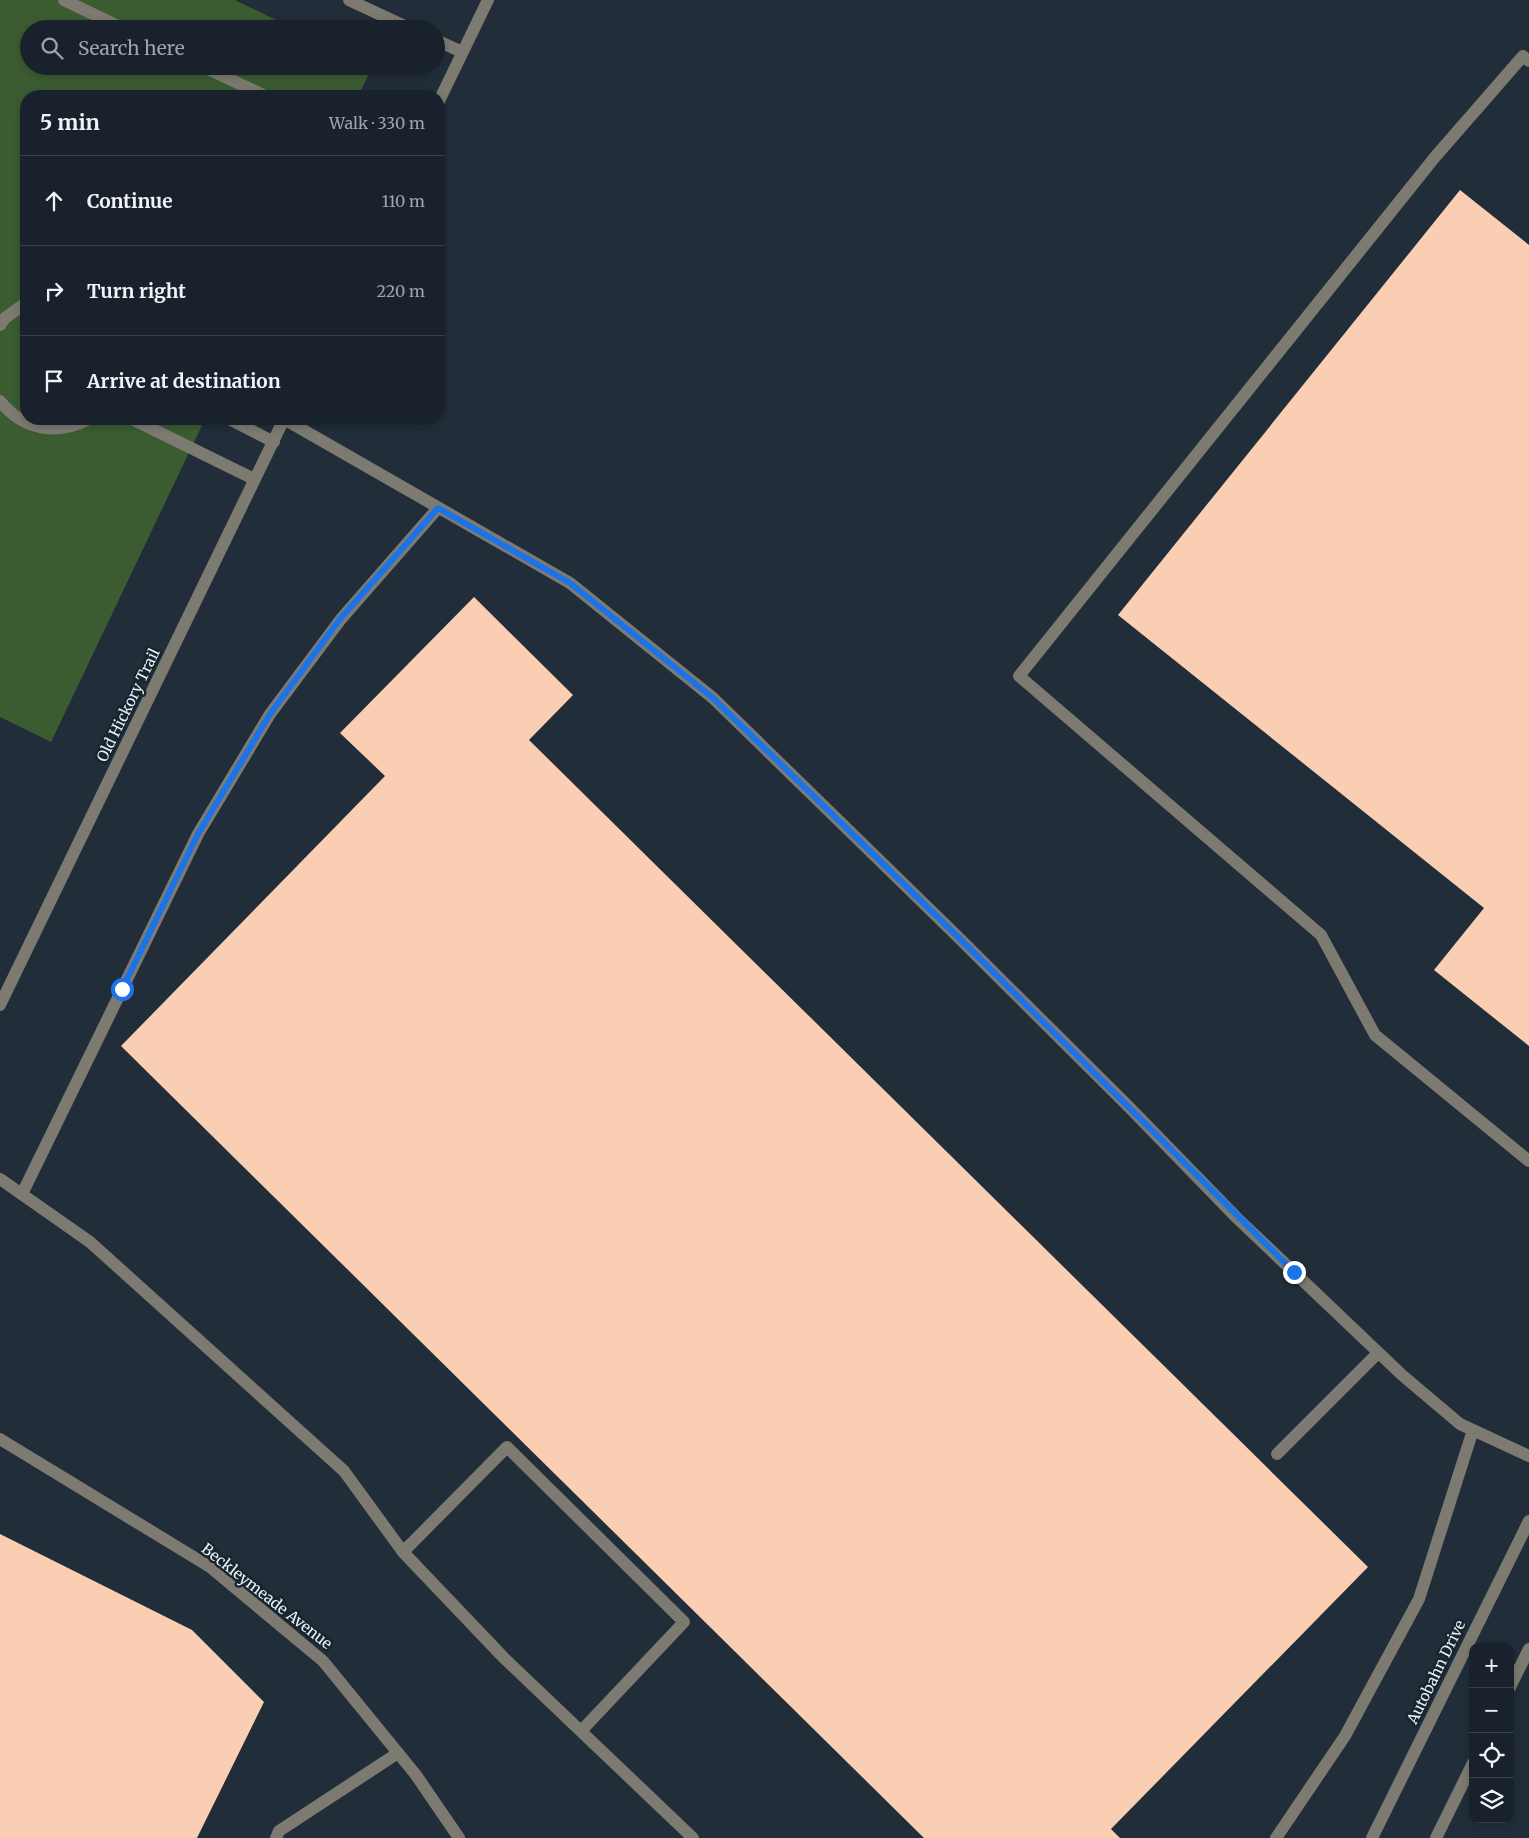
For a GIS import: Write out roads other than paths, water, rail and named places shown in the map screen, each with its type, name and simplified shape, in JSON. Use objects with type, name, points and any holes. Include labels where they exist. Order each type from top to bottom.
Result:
[{"type":"street","points":[[64,0],[105,20]]},
{"type":"street","points":[[349,0],[392,20]]},
{"type":"street","points":[[444,90],[485,1]]},
{"type":"street","points":[[445,44],[462,52]]},
{"type":"street","points":[[1529,61],[1523,56],[1435,157],[1019,676],[1321,935],[1374,1035],[1529,1161]]},
{"type":"street","points":[[221,75],[252,90]]},
{"type":"street","points":[[0,325],[5,318],[20,307]]},
{"type":"street","points":[[1,403],[10,413],[20,419]]},
{"type":"street","points":[[30,425],[52,430],[78,425]]},
{"type":"street","points":[[144,425],[254,479]]},
{"type":"street","points":[[241,425],[274,442]]},
{"type":"street","name":"Old Hickory Trail","points":[[0,1005],[281,425]]},
{"type":"street","points":[[294,425],[570,583],[713,698],[970,949],[1129,1107],[1237,1218],[1378,1353],[1460,1424],[1529,1456]]},
{"type":"street","points":[[22,1194],[198,834],[270,714],[340,619],[438,508]]},
{"type":"street","points":[[0,1179],[90,1242],[344,1471],[403,1552],[504,1658],[582,1730],[693,1838]]},
{"type":"street","points":[[1277,1454],[1378,1353]]},
{"type":"street","points":[[1276,1838],[1345,1736],[1419,1599],[1473,1430]]},
{"type":"street","name":"Beckleymeade Avenue","points":[[0,1439],[210,1567],[323,1661],[398,1753],[459,1838]]},
{"type":"street","points":[[403,1552],[507,1447],[670,1608],[684,1622],[582,1730]]},
{"type":"street","name":"Autobahn Drive","points":[[1372,1838],[1529,1521]]},
{"type":"street","points":[[1514,1679],[1529,1649]]},
{"type":"street","points":[[276,1838],[279,1831],[398,1753]]},
{"type":"street","points":[[1436,1838],[1469,1771]]}]
